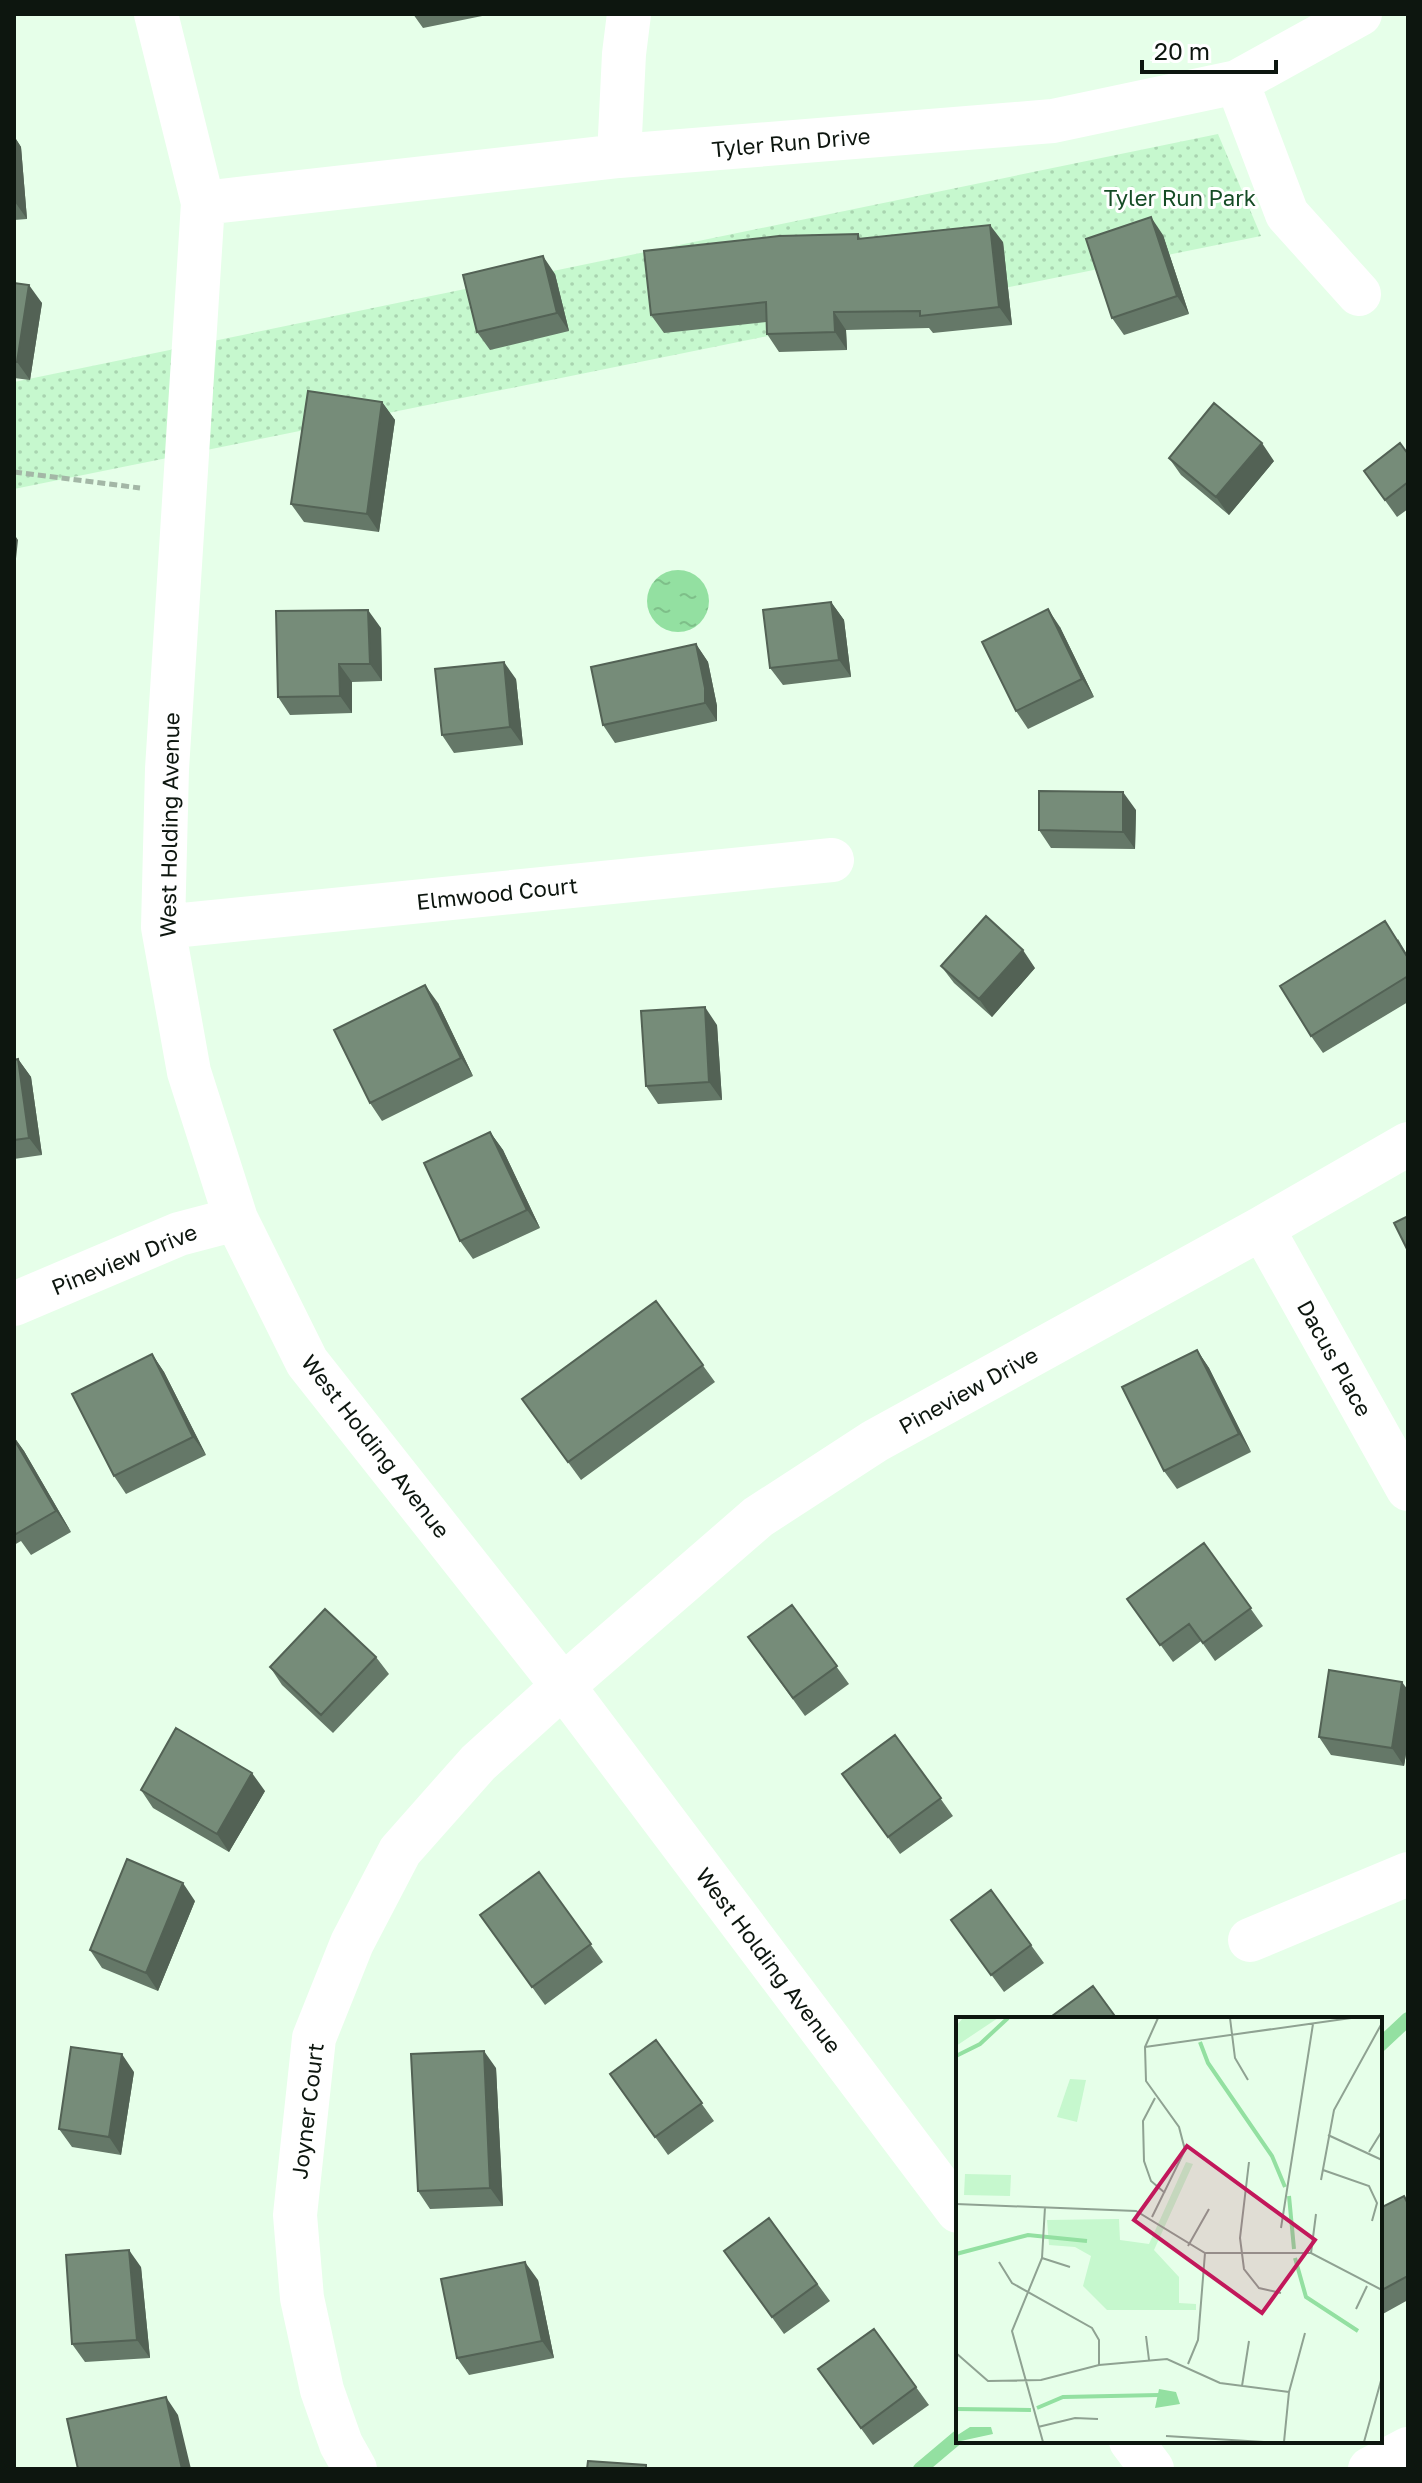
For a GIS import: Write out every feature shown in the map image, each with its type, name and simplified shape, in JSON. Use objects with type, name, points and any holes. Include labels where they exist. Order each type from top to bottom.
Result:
[{"type":"street","name":"West Holding Avenue","points":[[156,14],[203,203],[167,769],[163,927],[189,1072],[236,1219],[307,1362],[563,1686],[956,2208]]},
{"type":"street","points":[[619,156],[629,14]]},
{"type":"street","name":"Tyler Run Drive","points":[[203,203],[619,156],[1053,121],[1237,82],[1360,14]]},
{"type":"street","points":[[1237,82],[1287,214],[1359,294]]},
{"type":"street","name":"Elmwood Court","points":[[163,927],[832,860]]},
{"type":"street","name":"Pineview Drive","points":[[563,1686],[758,1517],[875,1441],[1408,1144]]},
{"type":"street","name":"Pineview Drive","points":[[14,1304],[179,1234],[236,1219]]},
{"type":"street","name":"Dacus Place","points":[[1262,1228],[1408,1489]]},
{"type":"street","name":"Joyner Court","points":[[355,2469],[341,2444],[322,2390],[302,2298],[295,2215],[314,2038],[352,1943],[400,1851],[478,1763],[563,1686]]},
{"type":"street","points":[[1250,1940],[1408,1874]]},
{"type":"street","points":[[1132,2443],[1152,2469]]},
{"type":"street","points":[[1370,2469],[1408,2449]]},
{"type":"path","points":[[14,472],[185,492]]},
{"type":"green space","name":"Tyler Run Park","points":[[1218,134],[1261,236],[14,489],[14,382]]},
{"type":"water","points":[[678,570],[700,579],[709,601],[700,623],[678,632],[656,623],[647,601],[656,579]]},
{"type":"building","points":[[1151,217],[1177,296],[1112,318],[1086,239]]},
{"type":"building","points":[[990,225],[999,307],[920,316],[920,311],[834,312],[835,332],[767,334],[766,302],[651,315],[644,251],[779,236],[858,234],[858,239]]},
{"type":"building","points":[[543,256],[557,313],[477,332],[463,275]]},
{"type":"building","points":[[14,283],[29,285],[17,362],[14,362]]},
{"type":"building","points":[[308,391],[382,402],[367,514],[291,504]]},
{"type":"building","points":[[1214,403],[1262,443],[1216,497],[1169,458]]},
{"type":"building","points":[[1400,443],[1408,454],[1408,482],[1385,500],[1364,471]]},
{"type":"building","points":[[831,602],[839,660],[770,668],[763,610]]},
{"type":"building","points":[[1048,609],[1082,679],[1016,711],[982,642]]},
{"type":"building","points":[[368,610],[370,664],[339,664],[340,696],[278,697],[276,611]]},
{"type":"building","points":[[696,644],[705,703],[603,725],[591,667]]},
{"type":"building","points":[[504,662],[510,727],[442,735],[435,669]]},
{"type":"building","points":[[1039,791],[1123,792],[1123,832],[1039,830]]},
{"type":"building","points":[[986,916],[1023,950],[979,999],[941,966]]},
{"type":"building","points":[[1385,921],[1408,958],[1408,976],[1311,1036],[1280,986]]},
{"type":"building","points":[[425,985],[461,1058],[370,1103],[334,1030]]},
{"type":"building","points":[[705,1007],[709,1082],[646,1086],[641,1011]]},
{"type":"building","points":[[18,1059],[29,1138],[14,1140],[14,1060]]},
{"type":"building","points":[[490,1132],[527,1210],[460,1241],[424,1163]]},
{"type":"building","points":[[1408,1216],[1408,1251],[1394,1223]]},
{"type":"building","points":[[656,1301],[703,1365],[568,1462],[522,1399]]},
{"type":"building","points":[[1197,1350],[1239,1434],[1164,1471],[1122,1387]]},
{"type":"building","points":[[152,1354],[193,1437],[114,1476],[72,1394]]},
{"type":"building","points":[[14,1439],[56,1511],[16,1534],[14,1531]]},
{"type":"building","points":[[1204,1543],[1251,1608],[1203,1643],[1189,1624],[1160,1645],[1127,1599]]},
{"type":"building","points":[[792,1605],[837,1666],[793,1698],[748,1637]]},
{"type":"building","points":[[325,1609],[376,1657],[321,1715],[270,1667]]},
{"type":"building","points":[[1329,1670],[1402,1682],[1392,1748],[1319,1737]]},
{"type":"building","points":[[176,1728],[252,1773],[217,1834],[141,1790]]},
{"type":"building","points":[[895,1735],[941,1798],[888,1837],[842,1774]]},
{"type":"building","points":[[127,1859],[183,1883],[146,1973],[90,1950]]},
{"type":"building","points":[[539,1872],[591,1944],[532,1987],[480,1915]]},
{"type":"building","points":[[991,1890],[1031,1945],[991,1975],[951,1920]]},
{"type":"building","points":[[1093,1986],[1116,2017],[1051,2017]]},
{"type":"building","points":[[656,2040],[702,2103],[655,2137],[610,2074]]},
{"type":"building","points":[[71,2047],[122,2054],[109,2137],[59,2129]]},
{"type":"building","points":[[484,2051],[490,2188],[418,2191],[411,2054]]},
{"type":"building","points":[[1404,2196],[1408,2204],[1408,2276],[1382,2290],[1382,2207]]},
{"type":"building","points":[[769,2218],[817,2284],[772,2317],[724,2251]]},
{"type":"building","points":[[129,2250],[137,2340],[72,2344],[66,2255]]},
{"type":"building","points":[[525,2262],[542,2341],[457,2358],[441,2279]]},
{"type":"building","points":[[874,2329],[916,2387],[861,2428],[818,2369]]},
{"type":"building","points":[[166,2397],[182,2469],[78,2469],[67,2419]]},
{"type":"building","points":[[588,2461],[646,2465],[646,2469],[587,2469]]},
{"type":"waterway","points":[[1382,2043],[1408,2019]]},
{"type":"waterway","points":[[920,2469],[956,2439]]}]
